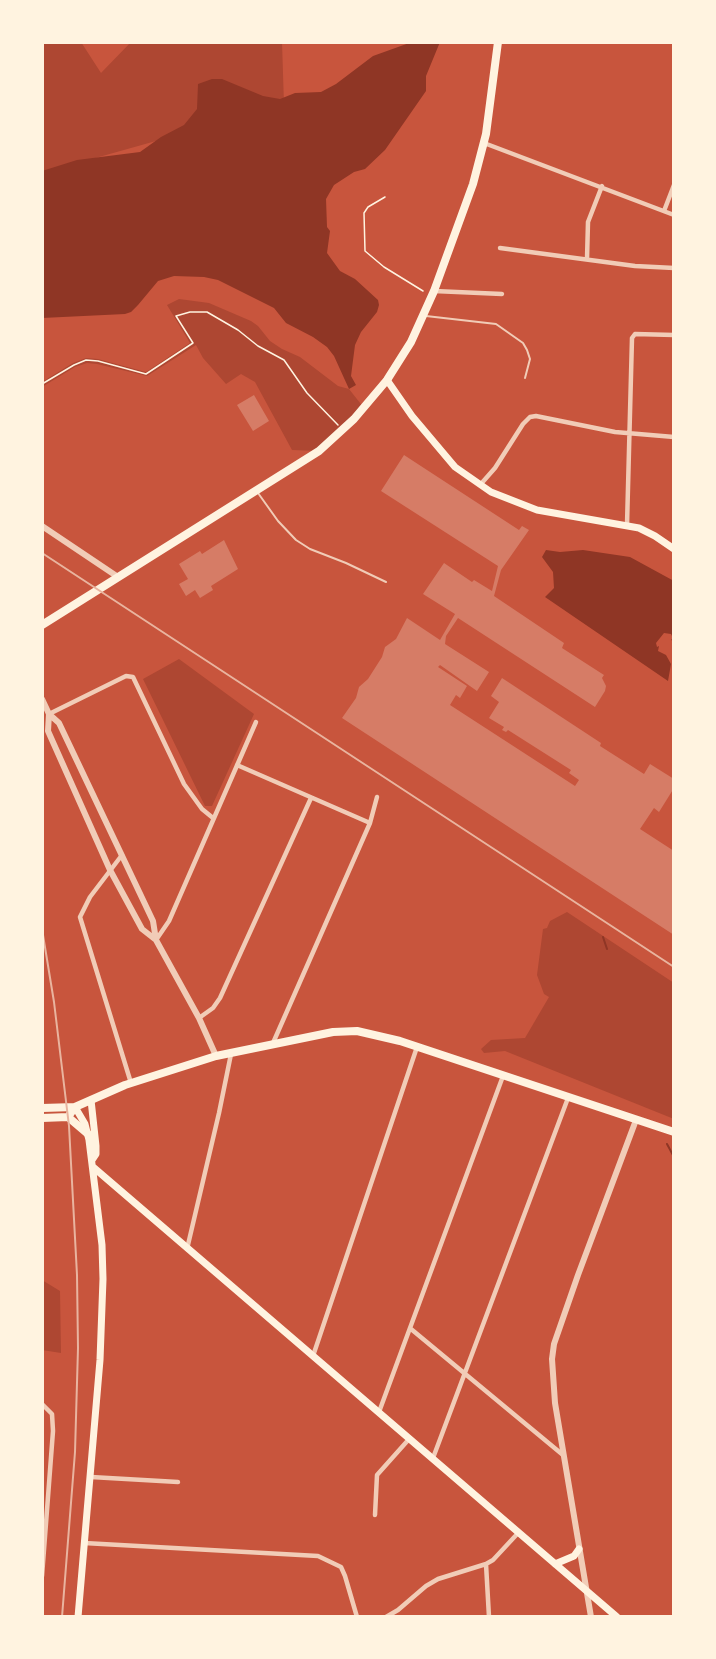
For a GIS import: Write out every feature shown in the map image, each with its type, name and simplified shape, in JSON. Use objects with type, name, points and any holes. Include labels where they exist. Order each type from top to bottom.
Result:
[{"type":"main road","points":[[42,625],[309,459],[343,431],[387,380],[411,342],[434,291],[473,184],[484,143],[498,42]]},
{"type":"main road","points":[[387,380],[412,416],[455,467],[480,485],[510,501],[537,510],[639,528],[674,549]]},
{"type":"main road","points":[[42,1107],[75,1107],[131,1083],[216,1056],[333,1032],[357,1031],[388,1037],[674,1132]]},
{"type":"main road","points":[[91,1100],[96,1146],[96,1154],[92,1163]]},
{"type":"main road","points":[[68,1117],[75,1107]]},
{"type":"main road","points":[[75,1107],[88,1134],[102,1245],[103,1279],[100,1360],[78,1617]]},
{"type":"main road","points":[[42,1118],[68,1117],[88,1134]]},
{"type":"main road","points":[[92,1163],[187,1249],[617,1617]]},
{"type":"main road","points":[[555,1564],[574,1556],[579,1549]]},
{"type":"street","points":[[484,143],[674,215]]},
{"type":"street","points":[[587,259],[588,222],[602,186]]},
{"type":"street","points":[[664,211],[674,186]]},
{"type":"street","points":[[500,248],[674,268]]},
{"type":"street","points":[[434,291],[502,294]]},
{"type":"street","points":[[627,525],[632,338],[635,334],[674,335]]},
{"type":"street","points":[[480,485],[495,468],[523,424],[530,417],[545,417],[631,434],[674,437]]},
{"type":"street","points":[[42,526],[118,576]]},
{"type":"street","points":[[49,714],[126,676],[133,677],[184,784],[202,809],[213,818]]},
{"type":"street","points":[[42,699],[49,714],[59,723],[153,921],[156,940],[199,1018],[216,1056]]},
{"type":"street","points":[[49,714],[48,731],[110,870],[142,929],[156,940]]},
{"type":"street","points":[[156,940],[169,921],[256,722]]},
{"type":"street","points":[[237,765],[370,823]]},
{"type":"street","points":[[273,1044],[370,823],[377,797]]},
{"type":"street","points":[[199,1018],[213,1008],[220,998],[312,798]]},
{"type":"street","points":[[122,855],[90,897],[80,917],[131,1083]]},
{"type":"street","points":[[313,1356],[417,1047]]},
{"type":"street","points":[[187,1249],[231,1054]]},
{"type":"street","points":[[379,1412],[503,1076]]},
{"type":"street","points":[[433,1458],[568,1098]]},
{"type":"street","points":[[591,1617],[552,1377],[554,1344],[636,1120]]},
{"type":"street","points":[[411,1329],[563,1455]]},
{"type":"street","points":[[42,1404],[51,1413],[53,1431],[42,1576]]},
{"type":"street","points":[[42,1415],[51,1413]]},
{"type":"street","points":[[375,1515],[377,1475],[410,1438]]},
{"type":"street","points":[[91,1477],[178,1482]]},
{"type":"street","points":[[386,1617],[438,1579],[493,1560],[519,1532]]},
{"type":"street","points":[[84,1544],[318,1556],[341,1567],[357,1617]]},
{"type":"street","points":[[486,1564],[489,1617]]},
{"type":"lane","points":[[423,316],[496,324],[523,343],[527,350],[530,359],[525,378]]},
{"type":"lane","points":[[257,491],[278,521],[296,540],[310,549],[386,582]]},
{"type":"path","points":[[385,196],[368,207],[364,213],[365,250],[384,267],[423,291]]},
{"type":"path","points":[[42,384],[86,360],[146,374],[193,343],[176,316],[190,312],[207,312],[238,330],[258,346],[284,360],[307,393],[343,431]]},
{"type":"shaded area","points":[[42,42],[81,42],[101,73],[131,42],[282,42],[284,105],[42,173]]},
{"type":"shaded area","points":[[412,42],[440,42],[426,76],[426,91],[385,150],[365,169],[354,172],[334,185],[326,199],[327,227],[330,231],[327,253],[340,271],[355,279],[378,300],[379,305],[377,312],[361,332],[355,345],[351,376],[356,385],[349,389],[334,356],[327,347],[286,323],[274,308],[218,280],[204,277],[174,276],[158,281],[131,312],[125,314],[42,318],[42,171],[77,160],[140,152],[161,137],[184,125],[197,109],[198,84],[212,79],[222,79],[263,96],[280,99],[295,93],[321,92],[336,84],[373,56]]},
{"type":"shaded area","points":[[179,299],[209,303],[251,321],[270,341],[300,357],[338,386],[349,389],[364,408],[319,451],[292,450],[255,382],[241,374],[226,384],[203,358],[196,345],[147,376],[87,363],[75,367],[42,387],[42,382],[73,363],[86,358],[146,372],[190,343],[167,305]]},
{"type":"shaded area","points":[[546,550],[560,552],[583,550],[630,557],[674,581],[674,641],[671,640],[673,638],[671,634],[664,633],[656,643],[657,647],[659,646],[658,651],[666,655],[671,664],[668,681],[545,597],[554,588],[553,572],[542,557]]},
{"type":"shaded area","points":[[179,659],[254,714],[212,806],[205,806],[143,679]]},
{"type":"shaded area","points":[[567,912],[674,983],[674,1119],[505,1051],[484,1053],[481,1049],[491,1040],[525,1038],[549,997],[544,994],[537,975],[543,929],[547,928],[550,921]]},
{"type":"shaded area","points":[[42,1280],[60,1291],[61,1353],[42,1350]]},
{"type":"building","points":[[254,395],[269,421],[253,431],[237,405]]},
{"type":"building","points":[[404,455],[519,530],[522,526],[529,530],[501,570],[494,596],[564,643],[562,648],[604,675],[602,678],[606,686],[595,707],[458,618],[446,636],[445,644],[489,672],[477,691],[440,665],[438,667],[467,686],[460,698],[456,695],[450,705],[575,786],[579,780],[569,773],[571,770],[508,730],[506,732],[502,730],[504,727],[489,718],[499,702],[491,696],[502,678],[644,774],[650,764],[674,779],[674,788],[659,812],[654,808],[640,829],[674,851],[674,935],[342,718],[356,698],[359,687],[368,679],[382,657],[385,647],[396,639],[407,618],[440,640],[455,614],[423,594],[444,563],[472,582],[474,580],[492,591],[498,566],[381,491]]},
{"type":"building","points":[[224,540],[238,569],[211,586],[213,590],[200,598],[195,590],[186,596],[179,584],[188,579],[179,564],[200,551],[202,554]]},
{"type":"waterway","points":[[603,937],[607,949]]},
{"type":"waterway","points":[[667,1144],[674,1157]]},
{"type":"railway","points":[[42,553],[674,967]]},
{"type":"railway","points":[[42,929],[54,1002],[69,1126],[77,1275],[78,1348],[75,1452],[62,1617]]}]
